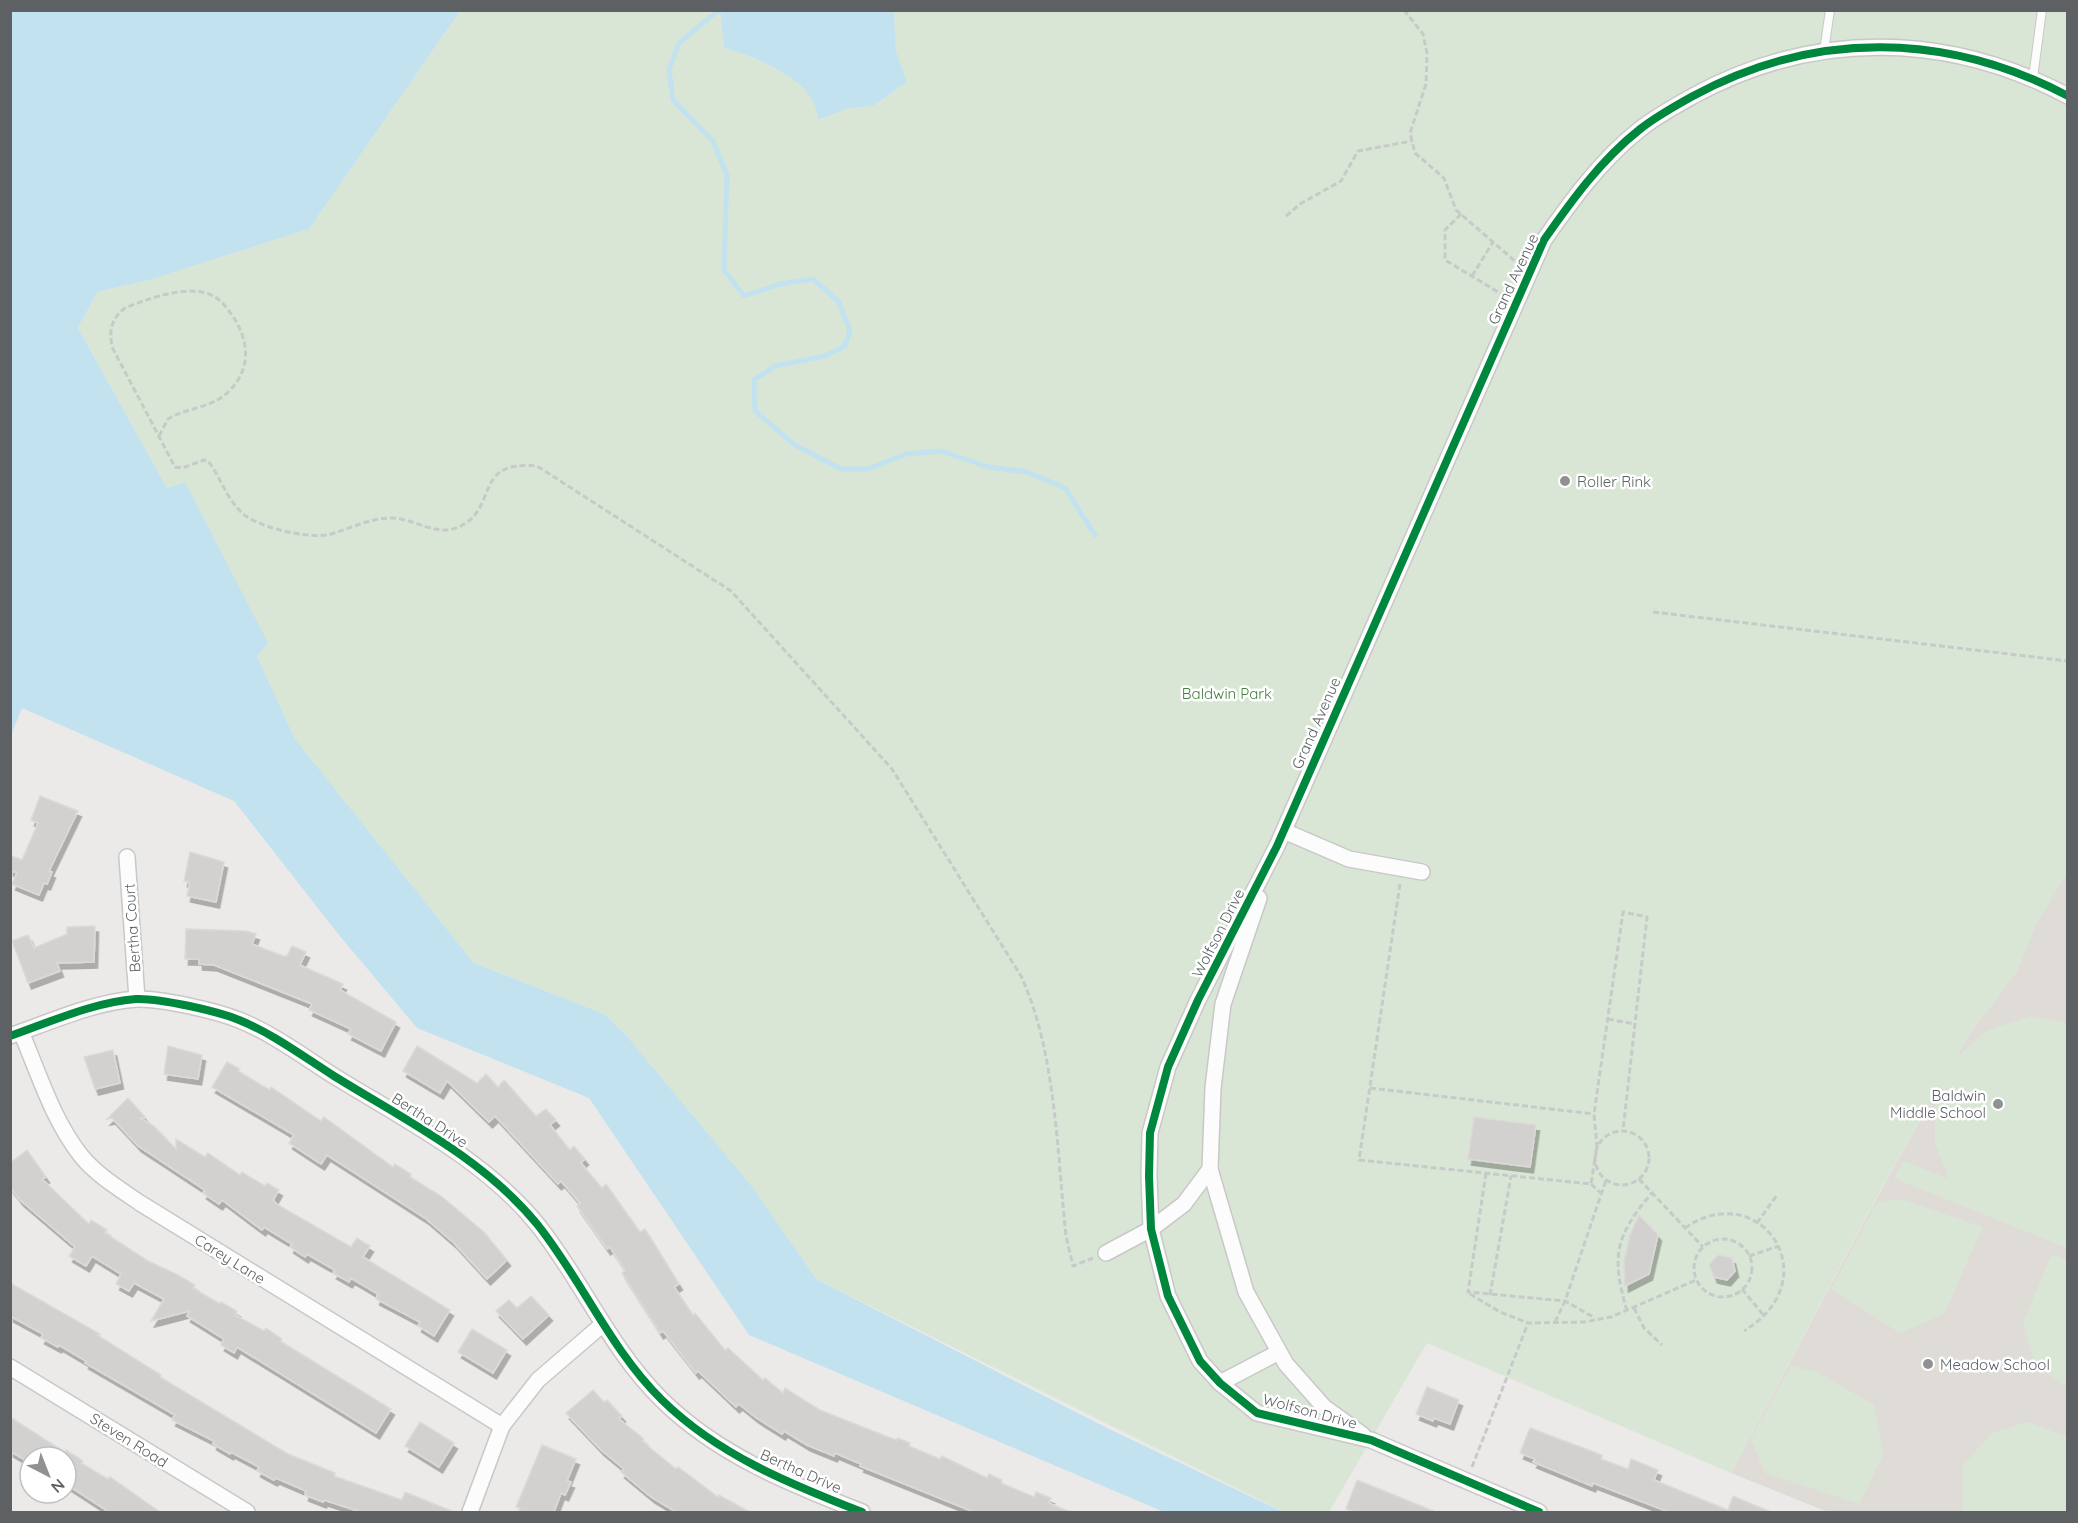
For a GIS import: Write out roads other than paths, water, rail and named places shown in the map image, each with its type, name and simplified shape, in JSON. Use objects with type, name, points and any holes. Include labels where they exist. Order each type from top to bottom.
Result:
[{"type":"street","name":"Grand Avenue","points":[[1277,846],[1544,240],[1579,192],[1640,128],[1725,79],[1751,69],[1824,51],[1885,45],[1928,49],[1972,58],[2032,78],[2067,96]]},
{"type":"street","points":[[1284,831],[1349,859],[1422,872]]},
{"type":"street","name":"Wolfson Drive","points":[[1277,846],[1223,1004],[1213,1088],[1210,1169],[1246,1292],[1286,1364],[1324,1407],[1371,1440],[1465,1483],[1539,1512]]},
{"type":"street","name":"Wolfson Drive","points":[[1277,846],[1198,1000],[1168,1067],[1150,1133],[1151,1229],[1168,1296],[1182,1329],[1200,1360],[1220,1383],[1257,1413],[1371,1440]]},
{"type":"street","name":"Bertha Court","points":[[127,857],[137,999]]},
{"type":"street","name":"Bertha Drive","points":[[16,1034],[82,1010],[137,999],[198,1009],[239,1020],[451,1148],[507,1192],[537,1224],[568,1267],[617,1346],[662,1400],[715,1443],[777,1478],[862,1512]]},
{"type":"street","name":"Carey Lane","points":[[16,1034],[62,1128],[83,1158],[102,1177],[502,1426]]},
{"type":"street","points":[[1106,1253],[1151,1229],[1184,1204],[1210,1169]]},
{"type":"street","points":[[470,1512],[502,1426],[538,1380],[603,1324]]},
{"type":"street","points":[[1220,1383],[1279,1352]]},
{"type":"street","name":"Steven Road","points":[[10,1367],[247,1512]]},
{"type":"lane","points":[[1824,51],[1830,10]]},
{"type":"lane","points":[[2032,78],[2042,10]]},
{"type":"water","points":[[11,10],[460,11],[309,229],[149,280],[97,292],[78,328],[167,488],[185,482],[268,643],[257,656],[295,739],[474,963],[604,1014],[625,1034],[753,1188],[816,1279],[1107,1428],[1283,1512],[1164,1512],[749,1335],[589,1098],[417,1028],[339,935],[234,801],[22,708],[11,735]]},
{"type":"water","points":[[720,11],[894,11],[896,51],[907,82],[873,106],[846,109],[819,120],[811,98],[795,81],[759,60],[724,48]]},
{"type":"waterway","points":[[719,10],[679,43],[669,70],[673,100],[713,141],[727,175],[724,270],[744,296],[780,284],[813,279],[838,301],[850,330],[845,346],[825,356],[775,366],[754,380],[755,411],[795,445],[841,469],[868,469],[906,454],[941,451],[988,467],[1027,472],[1065,488],[1095,535]]},
{"type":"place","name":"Roller Rink","points":[[1565,481]]},
{"type":"place","name":"Baldwin Middle School","points":[[1998,1104]]},
{"type":"place","name":"Meadow School","points":[[1928,1364]]},
{"type":"park label","name":"Baldwin Park","points":[[1227,693]]}]
